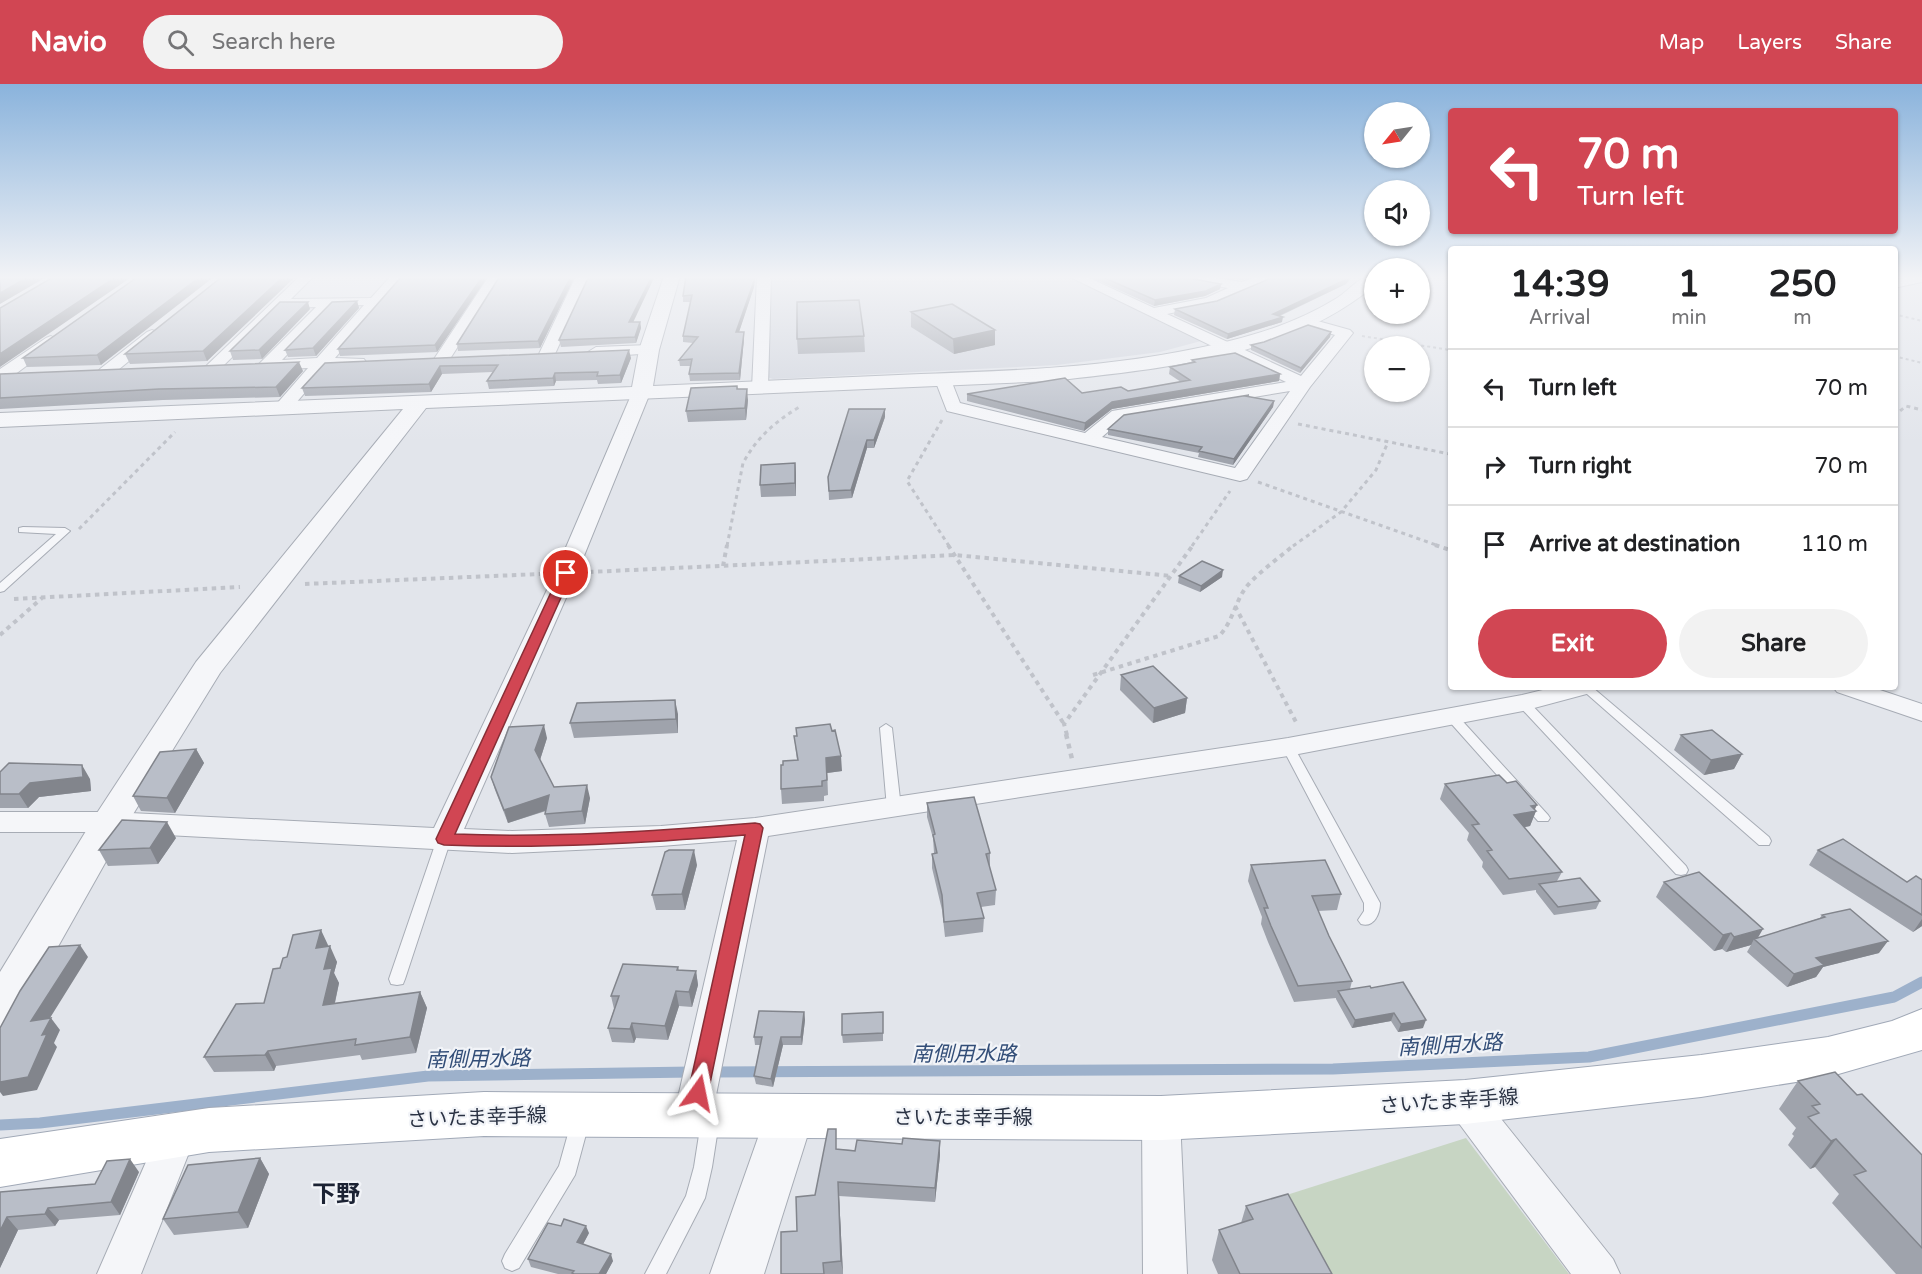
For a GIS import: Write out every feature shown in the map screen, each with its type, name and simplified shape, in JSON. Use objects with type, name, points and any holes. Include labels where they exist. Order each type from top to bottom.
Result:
[{"type":"main road","name":"さいたま幸手線","points":[[0,1163],[208,1130],[484,1114],[1161,1118],[1465,1102],[1701,1076],[1828,1057],[1902,1038],[1922,1028]]},
{"type":"street","points":[[0,376],[64,332]]},
{"type":"street","points":[[129,371],[100,373],[156,332]]},
{"type":"street","points":[[246,332],[206,368],[376,361]]},
{"type":"street","points":[[268,365],[300,332]]},
{"type":"street","points":[[283,407],[349,332]]},
{"type":"street","points":[[456,332],[436,359],[465,358]]},
{"type":"street","points":[[553,332],[541,355],[649,350]]},
{"type":"street","points":[[444,839],[566,573],[641,393],[655,332]]},
{"type":"street","points":[[760,388],[762,332]]},
{"type":"street","points":[[1191,332],[1304,384]]},
{"type":"street","points":[[0,420],[1052,375],[1106,369],[1225,348],[1277,332]]},
{"type":"street","points":[[943,380],[953,406],[1240,475],[1277,420],[1345,333],[1340,332]]},
{"type":"street","points":[[0,376],[36,375]]},
{"type":"street","points":[[1088,439],[1118,415],[1304,384]]},
{"type":"street","points":[[0,1010],[110,822],[207,669],[421,401]]},
{"type":"street","points":[[0,822],[110,822],[512,842],[661,836],[755,828],[1298,745],[1452,717],[1573,690]]},
{"type":"street","points":[[1855,690],[1922,713]]},
{"type":"street","points":[[702,1115],[755,828]]},
{"type":"street","points":[[1465,1102],[1598,1274]]},
{"type":"street","points":[[737,1274],[790,1116]]},
{"type":"street","points":[[1161,1118],[1165,1274]]},
{"type":"street","points":[[120,1274],[177,1135]]},
{"type":"lane","points":[[0,588],[65,531],[23,530]]},
{"type":"lane","points":[[1588,690],[1764,841]]},
{"type":"lane","points":[[1522,703],[1681,870]]},
{"type":"lane","points":[[1452,717],[1544,818]]},
{"type":"lane","points":[[886,728],[894,808]]},
{"type":"lane","points":[[1298,745],[1372,903],[1372,912],[1365,920]]},
{"type":"lane","points":[[398,979],[444,839]]},
{"type":"lane","points":[[512,1261],[567,1169],[582,1114]]},
{"type":"lane","points":[[655,1274],[695,1198],[704,1167],[702,1115]]},
{"type":"path","points":[[1345,333],[1448,350]]},
{"type":"path","points":[[1898,357],[1922,363]]},
{"type":"path","points":[[723,566],[743,463],[750,449],[767,428],[814,397],[825,386]]},
{"type":"path","points":[[953,406],[947,411],[907,481],[1064,724],[1076,778]]},
{"type":"path","points":[[1898,413],[1906,406],[1922,410]]},
{"type":"path","points":[[72,536],[196,411]]},
{"type":"path","points":[[1277,420],[1448,454]]},
{"type":"path","points":[[1093,675],[1219,636],[1225,630],[1235,605],[1248,585],[1267,567],[1341,512],[1376,470],[1388,442]]},
{"type":"path","points":[[1064,724],[1172,576],[1240,475],[1448,549]]},
{"type":"path","points":[[11,599],[955,555],[1172,576]]},
{"type":"path","points":[[0,635],[43,597]]},
{"type":"path","points":[[1235,605],[1298,745]]},
{"type":"shaded area","points":[[769,332],[1181,332],[1201,341],[1160,352],[1057,365],[773,379],[767,377]]},
{"type":"green space","points":[[1466,1138],[1569,1274],[1318,1274],[1274,1199]]},
{"type":"building","points":[[0,332],[34,332],[0,354]]},
{"type":"building","points":[[60,332],[128,332],[97,355],[23,358]]},
{"type":"building","points":[[153,332],[224,332],[203,351],[125,354]]},
{"type":"building","points":[[250,332],[278,332],[259,350],[230,351]]},
{"type":"building","points":[[303,332],[328,332],[313,348],[285,350]]},
{"type":"building","points":[[353,332],[444,332],[435,345],[338,349]]},
{"type":"building","points":[[465,332],[543,332],[538,341],[457,344]]},
{"type":"building","points":[[563,332],[637,332],[635,337],[559,340]]},
{"type":"building","points":[[684,332],[744,332],[739,373],[689,374],[692,359],[679,360],[698,337],[683,336]]},
{"type":"building","points":[[797,332],[863,332],[864,336],[797,339]]},
{"type":"building","points":[[941,332],[988,332],[953,339]]},
{"type":"building","points":[[1291,332],[1331,332],[1301,368],[1251,345]]},
{"type":"building","points":[[629,350],[620,375],[597,376],[598,372],[555,373],[553,378],[487,381],[498,365],[440,366],[429,384],[302,388],[325,363]]},
{"type":"building","points":[[1235,353],[1280,374],[1112,402],[1085,423],[967,394],[1065,378],[1082,393],[1121,387],[1128,391],[1190,380],[1170,367],[1195,362],[1192,360]]},
{"type":"building","points":[[299,362],[276,387],[159,389],[0,398],[0,374]]},
{"type":"building","points":[[737,386],[737,389],[747,389],[745,408],[686,411],[691,388]]},
{"type":"building","points":[[1249,395],[1245,396],[1274,401],[1234,459],[1199,451],[1202,447],[1108,429],[1124,415]]},
{"type":"building","points":[[849,409],[885,409],[874,440],[867,440],[851,490],[829,491],[828,477]]},
{"type":"building","points":[[795,463],[795,483],[760,485],[761,465]]},
{"type":"building","points":[[1202,561],[1223,570],[1201,586],[1179,576]]},
{"type":"building","points":[[1153,666],[1187,698],[1154,708],[1121,675]]},
{"type":"building","points":[[675,700],[676,719],[570,723],[577,703]]},
{"type":"building","points":[[830,724],[832,731],[835,730],[841,756],[826,758],[827,780],[822,781],[822,786],[781,789],[783,761],[798,760],[794,736],[797,736],[796,728]]},
{"type":"building","points":[[544,725],[535,750],[554,787],[587,785],[582,811],[545,814],[549,795],[504,810],[491,777],[509,727]]},
{"type":"building","points":[[1712,730],[1742,754],[1711,760],[1681,735]]},
{"type":"building","points":[[196,749],[167,798],[133,796],[160,752]]},
{"type":"building","points":[[9,763],[82,765],[83,777],[30,783],[19,794],[0,794],[0,772]]},
{"type":"building","points":[[1499,775],[1507,783],[1516,781],[1537,805],[1531,806],[1536,811],[1514,815],[1562,872],[1509,879],[1487,851],[1492,850],[1472,825],[1479,824],[1445,784]]},
{"type":"building","points":[[974,797],[990,853],[986,854],[996,890],[977,893],[984,918],[944,922],[942,895],[932,854],[937,853],[933,835],[935,834],[927,803]]},
{"type":"building","points":[[122,820],[167,822],[150,848],[99,850]]},
{"type":"building","points":[[1843,839],[1907,882],[1916,876],[1922,880],[1922,915],[1818,850]]},
{"type":"building","points":[[694,850],[682,894],[652,895],[665,852]]},
{"type":"building","points":[[1325,860],[1341,894],[1312,896],[1352,981],[1298,986],[1264,908],[1268,908],[1251,865]]},
{"type":"building","points":[[1699,872],[1763,929],[1734,937],[1731,933],[1723,935],[1664,882]]},
{"type":"building","points":[[1580,878],[1600,901],[1558,907],[1539,884]]},
{"type":"building","points":[[1850,909],[1888,941],[1816,958],[1824,965],[1794,974],[1754,939],[1825,917],[1822,915]]},
{"type":"building","points":[[321,930],[316,948],[330,946],[324,969],[332,968],[323,1005],[420,992],[410,1037],[355,1045],[356,1039],[268,1051],[265,1055],[204,1057],[236,1004],[264,1003],[273,969],[280,968],[283,958],[287,957],[293,935]]},
{"type":"building","points":[[80,945],[31,1021],[51,1018],[42,1035],[47,1034],[28,1077],[0,1082],[0,1028],[20,991],[49,947]]},
{"type":"building","points":[[623,964],[678,967],[677,970],[696,971],[689,992],[676,991],[665,1026],[632,1023],[630,1029],[608,1028],[619,996],[611,996]]},
{"type":"building","points":[[1403,982],[1426,1020],[1401,1024],[1394,1013],[1355,1020],[1338,991],[1370,986],[1371,988]]},
{"type":"building","points":[[759,1011],[804,1012],[801,1037],[781,1037],[771,1079],[754,1076],[762,1037],[754,1037]]},
{"type":"building","points":[[883,1012],[883,1033],[842,1035],[842,1014]]},
{"type":"building","points":[[1835,1072],[1857,1095],[1862,1094],[1922,1155],[1922,1248],[1854,1175],[1866,1171],[1836,1139],[1831,1141],[1808,1117],[1819,1113],[1812,1106],[1820,1104],[1798,1081]]},
{"type":"building","points":[[828,1129],[836,1129],[836,1149],[855,1151],[857,1140],[902,1144],[903,1138],[940,1141],[935,1188],[838,1182],[841,1261],[823,1263],[824,1274],[781,1274],[781,1232],[797,1231],[796,1197],[815,1195]]},
{"type":"building","points":[[260,1158],[238,1212],[163,1219],[188,1165]]},
{"type":"building","points":[[130,1159],[111,1202],[48,1208],[45,1214],[7,1217],[0,1231],[0,1192],[95,1184],[107,1161]]},
{"type":"building","points":[[1288,1194],[1332,1274],[1240,1274],[1219,1230],[1253,1219],[1246,1206]]},
{"type":"building","points":[[564,1219],[586,1226],[577,1242],[611,1254],[599,1274],[574,1274],[572,1273],[574,1271],[528,1259],[548,1223],[561,1226]]},
{"type":"waterway","name":"南側用水路","points":[[713,1072],[1333,1069],[1589,1057],[1894,997],[1922,982]]},
{"type":"waterway","name":"南側用水路","points":[[0,1125],[40,1123],[428,1076],[692,1072]]},
{"type":"district","name":"下野","points":[[336,1194]]},
{"type":"route","points":[[566,573],[444,839],[512,842],[661,836],[755,828],[698,1093]]}]
